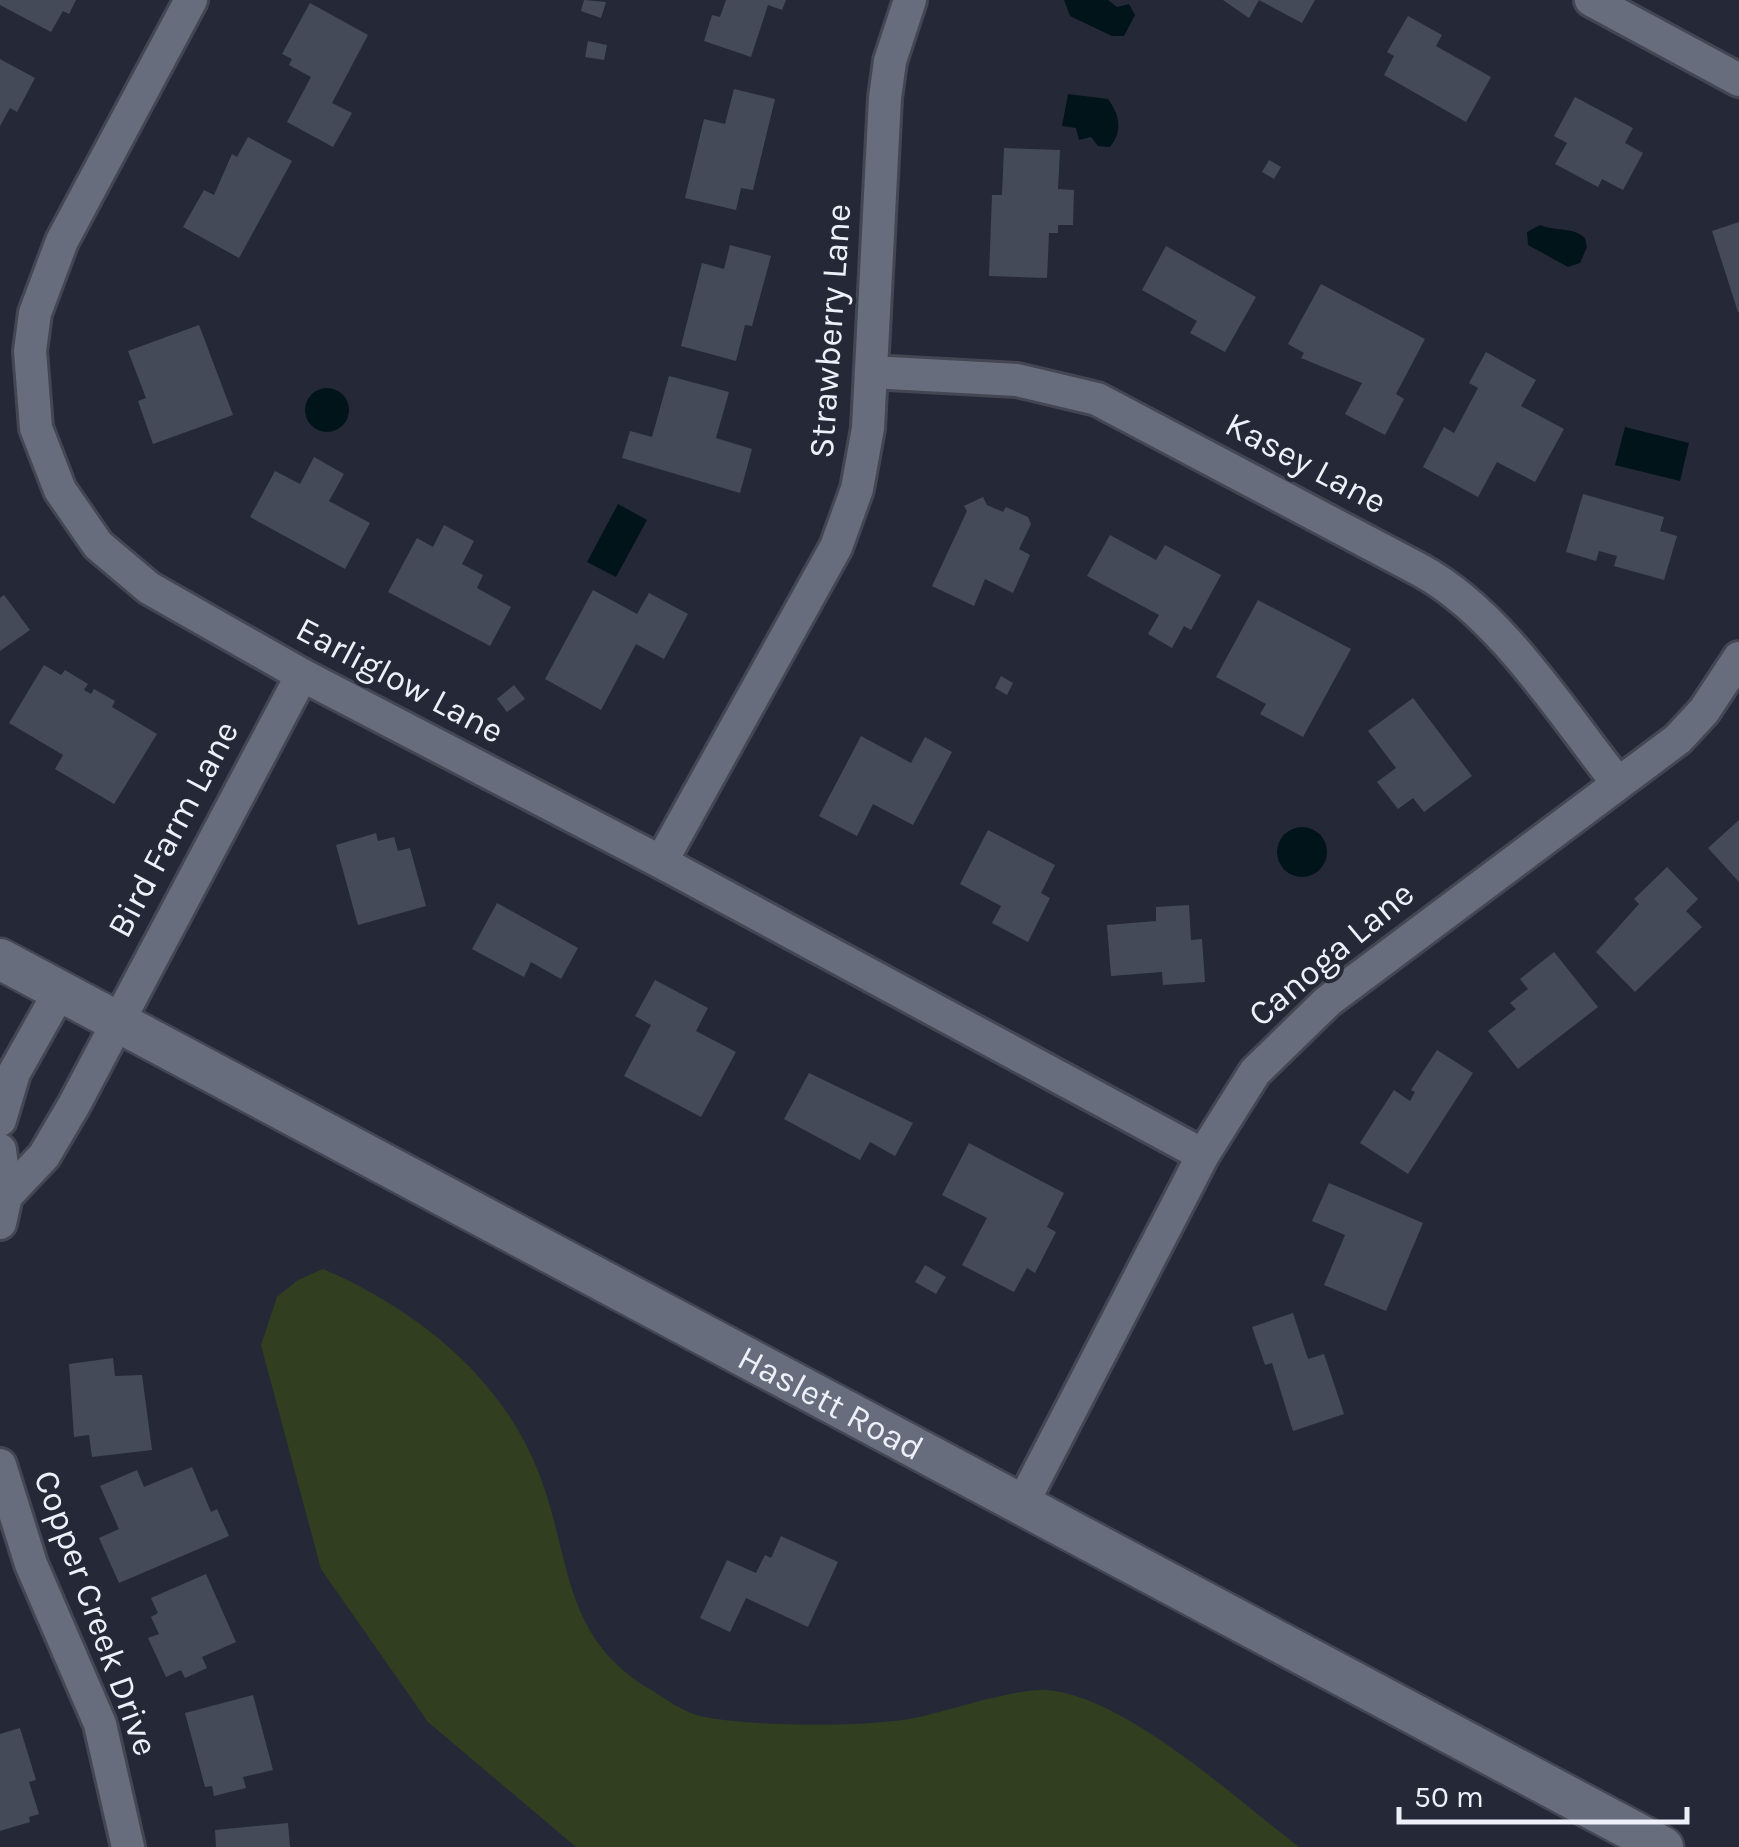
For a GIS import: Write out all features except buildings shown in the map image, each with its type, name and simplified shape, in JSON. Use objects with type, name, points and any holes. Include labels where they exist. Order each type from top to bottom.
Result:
[{"type":"street","name":"Earliglow Lane","points":[[190,0],[46,276],[30,351],[36,428],[46,460],[77,519],[122,568],[148,588],[302,675],[661,862],[1203,1155]]},
{"type":"street","name":"Strawberry Lane","points":[[661,862],[842,533],[864,459],[885,98],[890,61],[910,0]]},
{"type":"street","points":[[1591,0],[1739,80]]},
{"type":"street","name":"Kasey Lane","points":[[871,372],[1017,380],[1096,399],[1422,571],[1458,594],[1487,620],[1617,782]]},
{"type":"street","name":"Canoga Lane","points":[[1021,1506],[1227,1112],[1289,1034],[1678,739],[1704,711],[1739,658]]},
{"type":"street","name":"Bird Farm Lane","points":[[116,1022],[302,675]]},
{"type":"street","name":"Haslett Road","points":[[0,959],[1662,1847]]},
{"type":"street","points":[[0,1120],[14,1073],[60,991]]},
{"type":"street","points":[[3,1210],[44,1156],[116,1022]]},
{"type":"street","points":[[0,1150],[3,1210]]},
{"type":"street","name":"Copper Creek Drive","points":[[0,1465],[31,1564],[100,1724],[128,1847]]},
{"type":"green space","points":[[323,1269],[421,1325],[477,1375],[501,1404],[538,1471],[573,1593],[585,1621],[623,1670],[676,1705],[721,1720],[841,1724],[898,1721],[1031,1691],[1075,1696],[1108,1709],[1178,1752],[1299,1847],[576,1847],[428,1722],[321,1569],[261,1345],[277,1297],[298,1280]]},
{"type":"shaded area","points":[[1064,0],[1108,0],[1117,7],[1129,4],[1135,15],[1124,36],[1112,36],[1070,16]]},
{"type":"shaded area","points":[[1068,94],[1108,99],[1118,123],[1110,147],[1098,146],[1091,137],[1079,140],[1076,128],[1062,126]]},
{"type":"shaded area","points":[[1540,225],[1585,238],[1587,247],[1580,263],[1568,267],[1528,245],[1527,232]]},
{"type":"shaded area","points":[[327,388],[343,394],[349,410],[343,426],[327,432],[311,426],[305,410],[311,394]]},
{"type":"shaded area","points":[[1625,427],[1689,443],[1680,481],[1615,465]]},
{"type":"shaded area","points":[[618,504],[647,520],[616,577],[587,562]]},
{"type":"shaded area","points":[[1302,827],[1319,835],[1327,852],[1319,869],[1302,877],[1285,869],[1277,852],[1285,835]]}]
